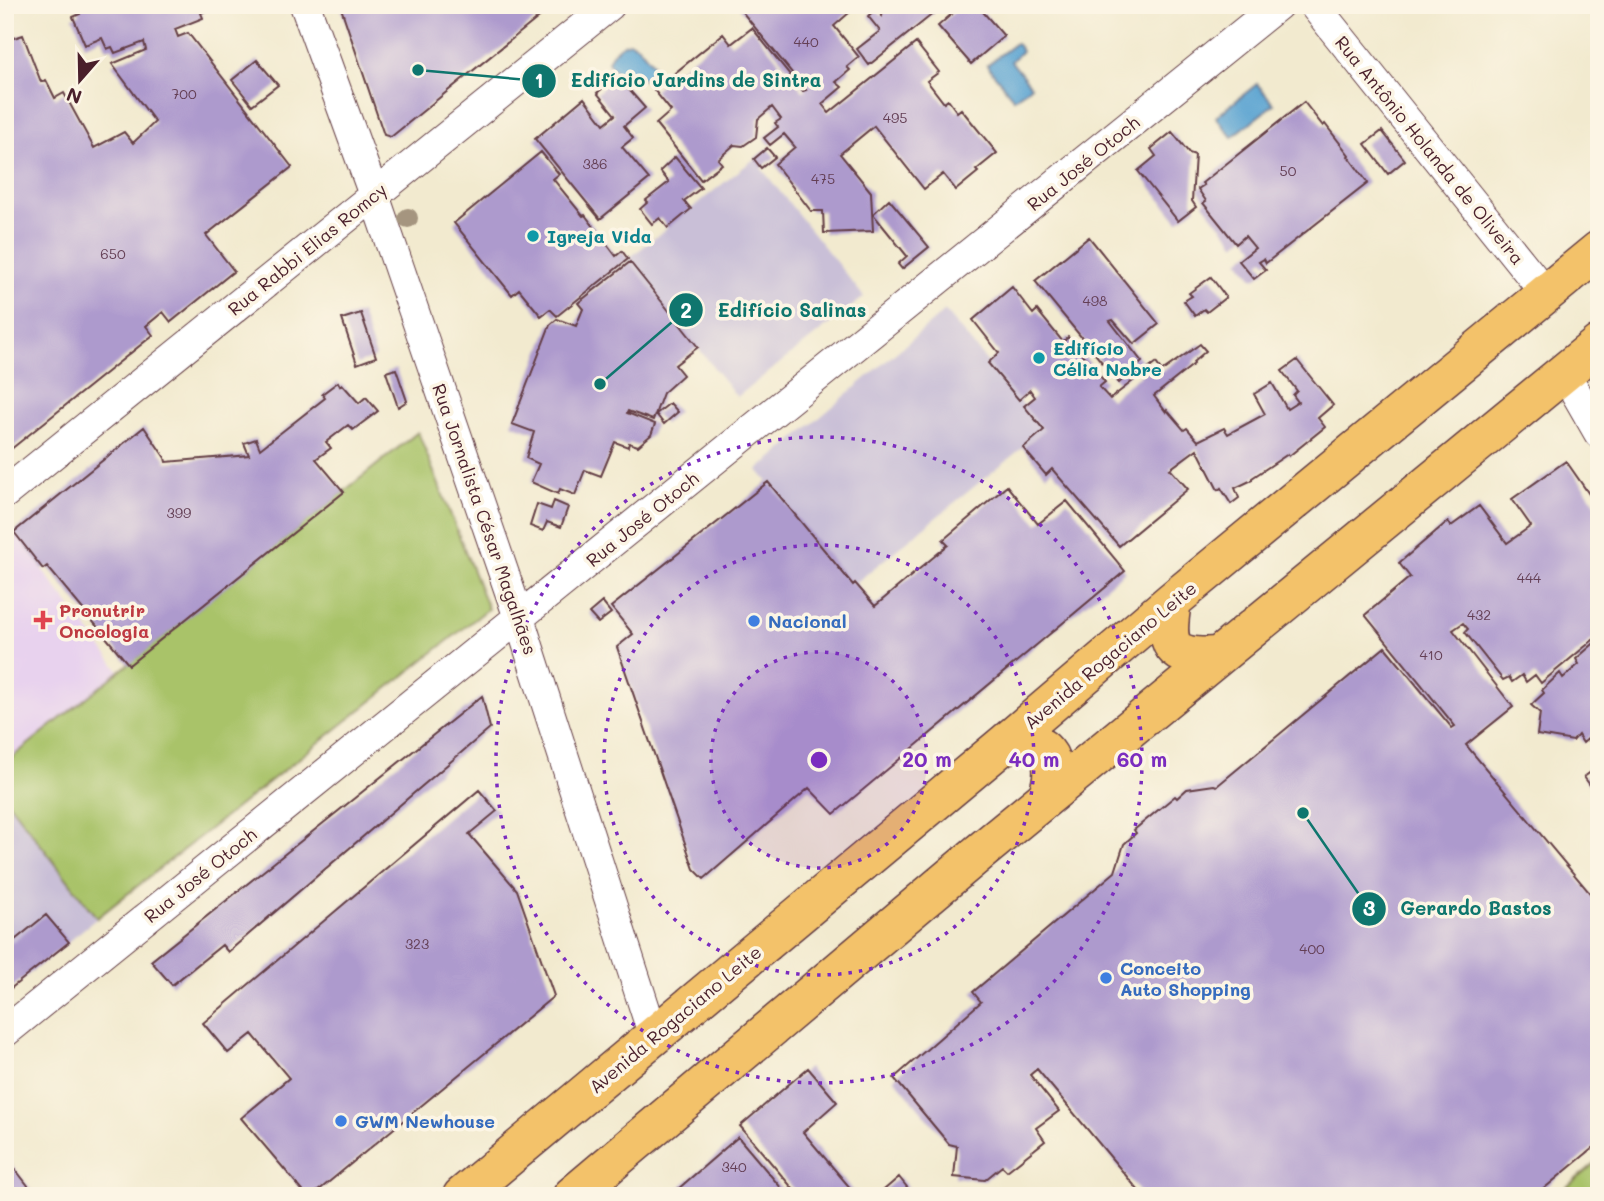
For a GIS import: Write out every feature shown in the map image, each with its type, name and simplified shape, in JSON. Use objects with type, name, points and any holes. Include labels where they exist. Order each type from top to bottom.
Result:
[{"type":"main road","name":"Avenida Rogaciano Leite","points":[[462,1196],[1172,601],[1599,250]]},
{"type":"main road","points":[[572,1196],[1047,797],[1599,344]]},
{"type":"main road","points":[[1172,601],[1168,627],[1169,639],[1175,648],[1184,654],[1199,657],[1218,656]]},
{"type":"main road","points":[[1003,745],[1031,743],[1038,745],[1047,754],[1053,769],[1047,797]]},
{"type":"street","name":"Rua Jornalista César Magalhães","points":[[305,5],[374,195],[519,618],[654,1037]]},
{"type":"street","name":"Rua Rabbi Elias Romcy","points":[[5,493],[610,5]]},
{"type":"street","name":"Rua José Otoch","points":[[5,1032],[1278,5]]},
{"type":"street","name":"Rua Antônio Holanda de Oliveira","points":[[1314,5],[1546,294]]},
{"type":"street","points":[[1564,372],[1599,433]]},
{"type":"shaded area","points":[[754,159],[864,297],[737,397],[628,259]]},
{"type":"shaded area","points":[[945,311],[1044,430],[853,585],[758,470]]},
{"type":"shaded area","name":"Pronutrir Oncologia","points":[[14,532],[120,672],[5,763],[5,539]]},
{"type":"shaded area","points":[[5,798],[97,918],[5,993]]},
{"type":"green space","points":[[418,432],[488,609],[97,918],[5,798],[5,763]]},
{"type":"green space","points":[[1599,1160],[1599,1196],[1556,1196]]},
{"type":"water","points":[[630,42],[638,46],[653,64],[650,75],[644,80],[634,73],[616,72],[608,62],[616,49]]},
{"type":"water","points":[[1016,43],[1022,51],[1011,61],[1031,86],[1014,99],[987,65]]},
{"type":"water","points":[[1257,84],[1274,104],[1232,137],[1216,117]]},
{"type":"building","points":[[77,5],[205,5],[207,10],[201,13],[203,18],[175,29],[178,37],[188,33],[292,167],[206,235],[234,271],[171,322],[163,312],[146,326],[153,335],[5,454],[5,41],[23,35],[41,82],[46,80],[55,98],[64,93],[94,148],[124,132],[133,143],[155,122],[112,64],[146,50],[144,42],[115,53],[112,47],[107,49],[102,38],[85,45],[73,17],[80,14]]},
{"type":"building","points":[[340,5],[554,5],[391,137],[384,135]]},
{"type":"building","points":[[742,5],[858,5],[834,26],[859,57],[847,67],[850,70],[836,82],[842,87],[822,104],[829,113],[916,43],[939,72],[927,81],[944,103],[948,100],[957,112],[961,109],[997,153],[956,190],[943,174],[924,189],[874,126],[840,154],[871,192],[873,231],[824,233],[823,211],[811,211],[775,164],[795,147],[784,134],[770,145],[764,138],[778,127],[775,123],[781,119],[772,107],[758,119],[756,137],[743,146],[734,145],[718,159],[722,164],[701,180],[656,124],[671,111],[654,90],[723,34],[731,44],[752,28],[803,91],[806,90],[739,8]]},
{"type":"building","points":[[885,5],[935,10],[869,65],[857,49],[880,31],[868,16],[876,9],[882,16]]},
{"type":"building","points":[[945,5],[960,5],[951,12]]},
{"type":"building","points":[[962,5],[977,5],[1004,36],[971,64],[938,26]]},
{"type":"building","points":[[257,60],[278,85],[252,105],[232,80]]},
{"type":"building","points":[[617,76],[645,108],[624,126],[633,138],[622,147],[649,179],[600,219],[535,139],[584,98],[604,124],[615,115],[597,93]]},
{"type":"building","points":[[1304,102],[1323,126],[1325,124],[1368,183],[1266,263],[1264,259],[1259,262],[1266,270],[1254,279],[1239,261],[1255,248],[1245,236],[1236,244],[1203,203],[1206,201],[1198,189],[1204,185],[1202,183]]},
{"type":"building","points":[[1382,131],[1405,160],[1388,174],[1365,144]]},
{"type":"building","points":[[1172,132],[1189,153],[1195,155],[1192,201],[1196,207],[1178,221],[1138,171],[1156,156],[1151,149]]},
{"type":"building","points":[[767,148],[775,157],[761,168],[754,159]]},
{"type":"building","name":"Igreja Vida","points":[[541,152],[559,174],[553,179],[583,216],[585,215],[616,256],[622,251],[628,259],[557,316],[550,309],[541,316],[519,289],[512,295],[454,223]]},
{"type":"building","points":[[675,157],[701,188],[684,201],[691,209],[668,228],[660,218],[652,224],[640,209],[648,202],[646,200],[669,182],[660,171]]},
{"type":"building","points":[[889,199],[929,247],[902,269],[898,264],[907,256],[873,214]]},
{"type":"building","points":[[1089,237],[1159,324],[1134,344],[1113,320],[1110,321],[1142,362],[1119,383],[1035,281]]},
{"type":"building","points":[[630,262],[698,347],[675,365],[683,375],[663,393],[653,420],[628,411],[627,413],[655,424],[651,435],[638,446],[629,443],[628,447],[615,442],[601,476],[585,470],[575,495],[560,489],[558,494],[531,482],[539,464],[526,458],[534,432],[512,424],[550,325],[557,319],[576,326],[583,309],[578,303]]},
{"type":"building","points":[[1211,277],[1226,297],[1207,312],[1204,309],[1195,316],[1184,301],[1192,296],[1189,293]]},
{"type":"building","points":[[1012,287],[1033,314],[1037,310],[1063,342],[1068,337],[1105,382],[1099,387],[1110,399],[1156,363],[1162,371],[1200,344],[1206,351],[1154,396],[1166,412],[1167,410],[1184,430],[1187,428],[1198,441],[1224,428],[1228,434],[1265,414],[1254,394],[1272,383],[1287,409],[1298,402],[1293,395],[1297,391],[1282,371],[1297,360],[1333,405],[1318,418],[1325,427],[1289,456],[1288,454],[1252,480],[1235,488],[1239,498],[1231,504],[1221,488],[1218,490],[1197,449],[1170,469],[1188,489],[1119,546],[1052,469],[1046,475],[1023,448],[1044,430],[1024,406],[1035,397],[1030,390],[1019,400],[988,363],[999,353],[973,320]]},
{"type":"building","points":[[361,313],[376,357],[357,364],[342,319]]},
{"type":"building","points":[[396,369],[407,401],[398,407],[386,372]]},
{"type":"building","points":[[338,382],[359,403],[366,397],[378,411],[353,430],[348,425],[326,442],[331,448],[316,459],[344,492],[129,665],[47,566],[43,569],[14,532],[144,427],[166,462],[249,455],[244,443],[256,439],[260,449],[325,398],[322,394]]},
{"type":"building","points":[[670,403],[678,412],[664,424],[656,414]]},
{"type":"building","points":[[1566,461],[1596,504],[1599,502],[1599,635],[1541,683],[1535,675],[1526,682],[1522,675],[1512,682],[1509,677],[1503,680],[1465,632],[1468,629],[1463,623],[1453,630],[1513,707],[1466,745],[1599,904],[1599,1143],[1535,1196],[1143,1196],[1037,1069],[1030,1075],[1059,1111],[1036,1128],[1045,1141],[1007,1171],[1002,1166],[985,1180],[954,1177],[957,1146],[949,1144],[894,1078],[981,1002],[973,992],[1115,872],[1124,844],[1136,833],[1134,830],[1187,789],[1217,786],[1385,647],[1452,728],[1455,726],[1365,615],[1410,577],[1399,563],[1448,521],[1451,526],[1479,506],[1507,543],[1531,526],[1512,499]]},
{"type":"building","points":[[768,482],[853,585],[855,583],[875,606],[948,545],[943,540],[1007,486],[1038,524],[1067,501],[1125,571],[834,814],[809,788],[704,879],[694,869],[617,647],[633,634],[611,607]]},
{"type":"building","points":[[554,501],[568,507],[561,527],[547,522],[543,531],[530,526],[537,504],[551,509]]},
{"type":"building","points":[[602,602],[611,613],[598,623],[589,613]]},
{"type":"building","points":[[1599,639],[1599,729],[1583,743],[1578,735],[1573,741],[1537,735],[1540,713],[1531,705],[1560,673],[1563,678],[1579,664],[1576,659]]},
{"type":"building","points":[[482,696],[490,728],[228,952],[222,945],[172,985],[151,961]]},
{"type":"building","points":[[1599,766],[1599,797],[1584,777]]},
{"type":"building","points":[[479,790],[497,811],[469,834],[517,890],[554,996],[312,1196],[307,1196],[241,1118],[289,1078],[252,1034],[228,1053],[203,1023]]},
{"type":"building","points":[[46,915],[69,942],[5,993],[5,948]]},
{"type":"building","points":[[808,1068],[837,1102],[803,1132],[857,1196],[799,1196],[740,1126]]},
{"type":"building","points":[[738,1137],[788,1196],[670,1196]]},
{"type":"building","points":[[5,1156],[36,1196],[5,1196]]},
{"type":"building","points":[[899,1177],[914,1196],[877,1196]]},
{"type":"place","name":"Edifício Jardins de Sintra","points":[[418,70]]},
{"type":"place","name":"Igreja Vida","points":[[533,236]]},
{"type":"place","name":"Edifício Célia Nobre","points":[[1039,358]]},
{"type":"place","name":"Edifício Salinas","points":[[600,384]]},
{"type":"place","name":"Pronutrir Oncologia","points":[[43,620]]},
{"type":"place","name":"Nacional","points":[[754,621]]},
{"type":"place","name":"Gerardo Bastos","points":[[1303,813]]},
{"type":"place","name":"Conceito Auto Shopping","points":[[1106,978]]},
{"type":"place","name":"GWM Newhouse","points":[[341,1121]]}]
